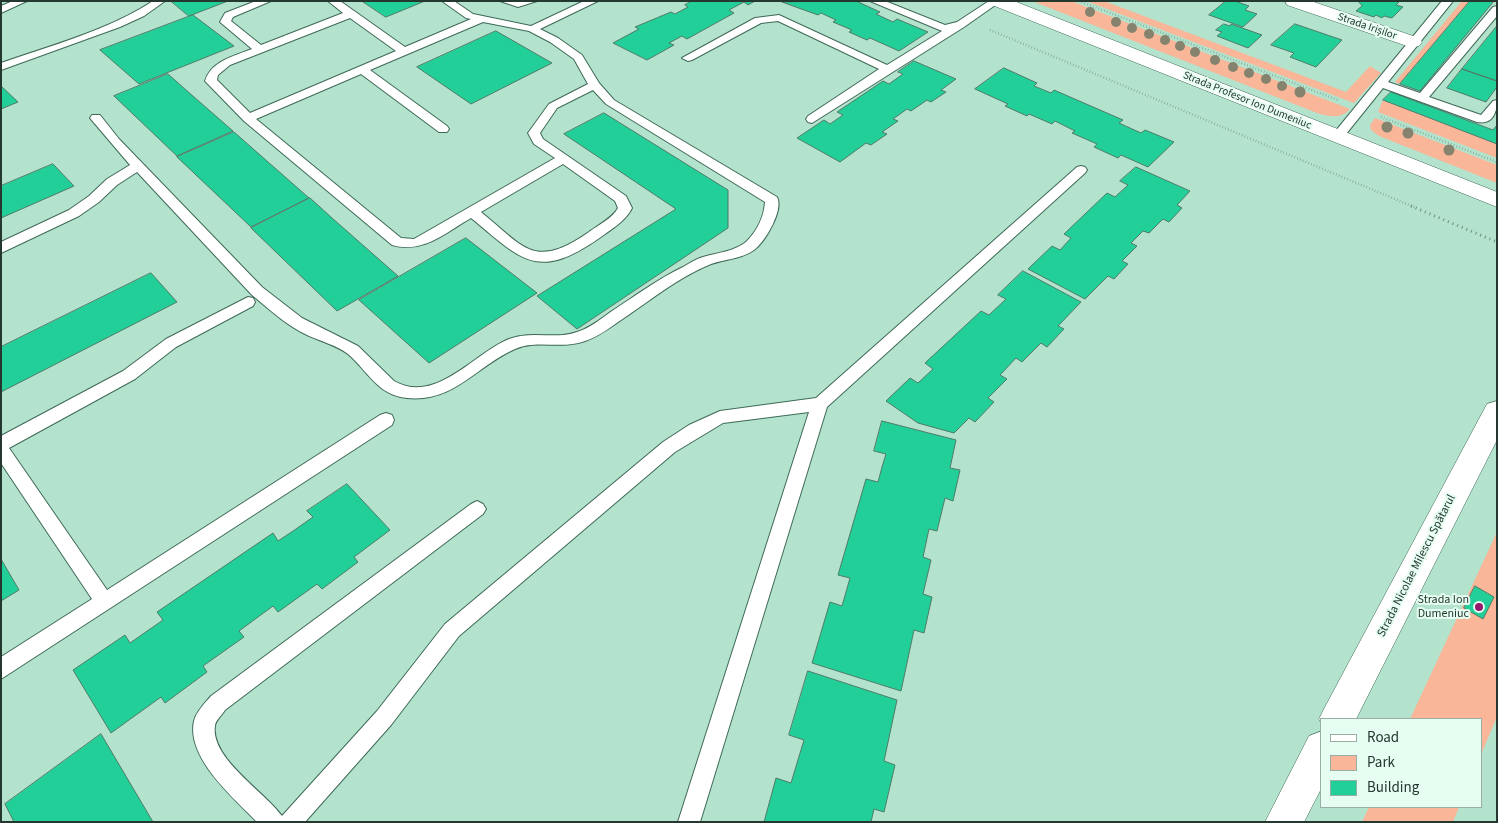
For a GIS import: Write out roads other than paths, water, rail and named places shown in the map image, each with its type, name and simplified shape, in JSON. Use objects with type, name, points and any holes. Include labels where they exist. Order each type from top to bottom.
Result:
[{"type":"main road","name":"Strada Profesor Ion Dumeniuc","points":[[997,1],[1497,200]]},
{"type":"main road","name":"Strada Irișilor","points":[[1293,1],[1413,42]]},
{"type":"main road","name":"Strada Nicolae Milescu Spătarul","points":[[1338,718],[1497,412]]},
{"type":"main road","points":[[1284,822],[1320,753]]},
{"type":"lane","points":[[1,10],[22,1]]},
{"type":"lane","points":[[1,67],[116,25],[140,14],[160,1]]},
{"type":"lane","points":[[260,50],[225,22],[229,15],[266,1]]},
{"type":"lane","points":[[333,1],[405,52]]},
{"type":"lane","points":[[96,118],[115,142],[250,284],[277,308],[300,324],[354,350],[392,388],[403,392],[428,391],[444,387],[461,378],[496,352],[514,343],[531,338],[575,339],[594,331],[672,278],[706,261],[741,251],[757,240],[771,212],[772,200],[610,102],[594,85],[578,57],[554,40],[532,29],[511,23],[470,16],[447,1]]},
{"type":"lane","points":[[505,1],[518,4],[532,1]]},
{"type":"lane","points":[[532,29],[593,1]]},
{"type":"lane","points":[[876,1],[936,26],[944,28],[956,27]]},
{"type":"lane","points":[[812,119],[887,69],[997,1]]},
{"type":"lane","points":[[1338,136],[1448,1]]},
{"type":"lane","points":[[1422,98],[1497,9]]},
{"type":"lane","points":[[350,14],[218,68],[212,74],[211,81],[248,118],[397,242],[417,243],[563,159]]},
{"type":"lane","points":[[688,58],[759,20],[769,18],[789,22],[887,69]]},
{"type":"lane","points":[[248,118],[481,19]]},
{"type":"lane","points":[[363,70],[443,129]]},
{"type":"lane","points":[[1382,84],[1481,119],[1487,117],[1497,103]]},
{"type":"lane","points":[[472,212],[527,255],[540,257],[565,252],[623,213],[625,208],[621,199],[538,141],[534,133],[553,106],[594,85]]},
{"type":"lane","points":[[1,248],[74,213],[94,199],[112,182],[138,166]]},
{"type":"lane","points":[[689,822],[820,404],[1081,170]]},
{"type":"lane","points":[[1,444],[129,375],[171,343],[248,302]]},
{"type":"lane","points":[[290,822],[384,718],[452,630],[669,447],[695,430],[720,418],[820,404]]},
{"type":"lane","points":[[1,668],[386,420]]},
{"type":"lane","points":[[1,449],[104,601]]},
{"type":"lane","points":[[273,822],[222,770],[205,743],[204,722],[218,703],[477,509]]},
{"type":"place","name":"Strada Ion Dumeniuc","points":[[1479,607]]}]
